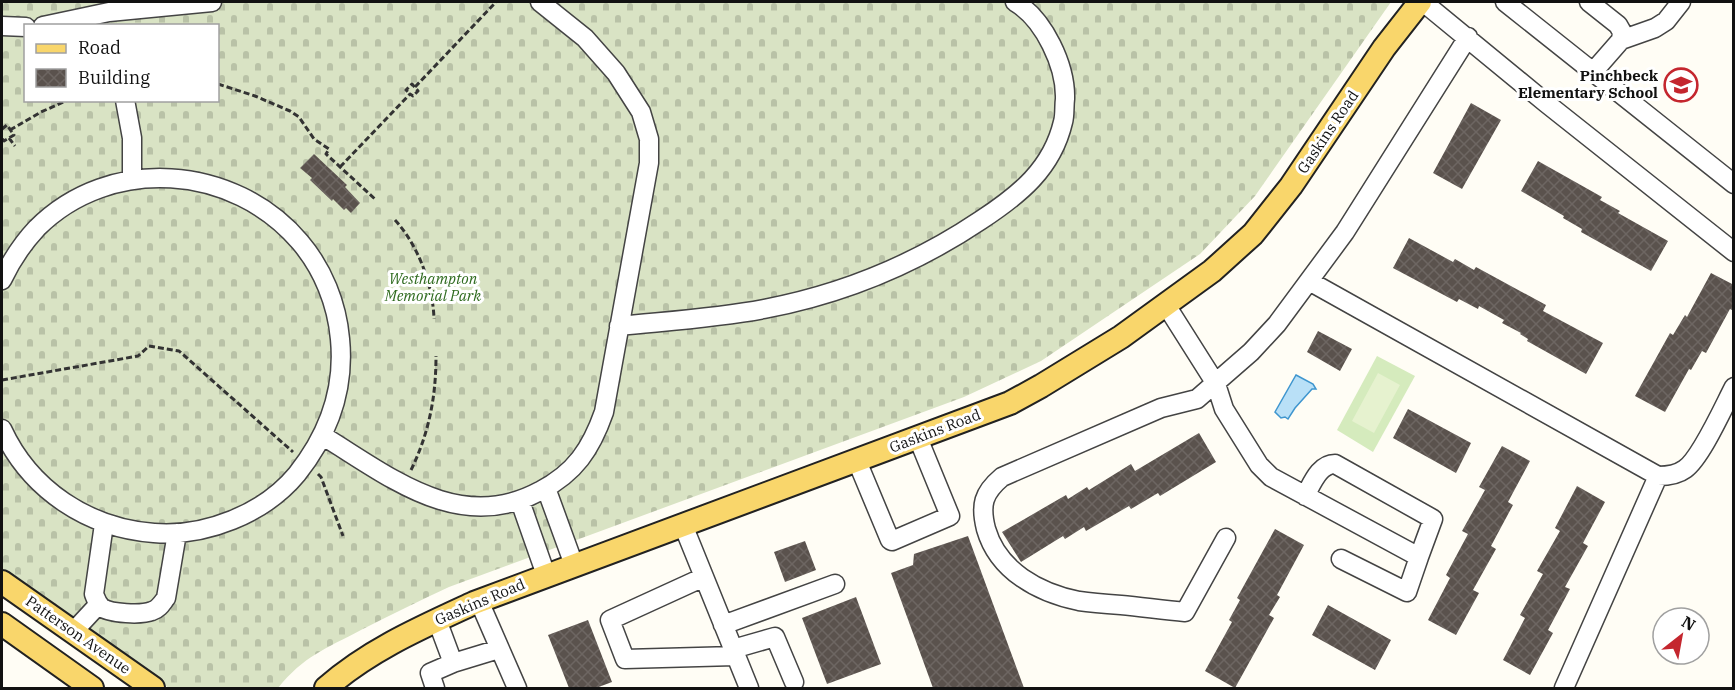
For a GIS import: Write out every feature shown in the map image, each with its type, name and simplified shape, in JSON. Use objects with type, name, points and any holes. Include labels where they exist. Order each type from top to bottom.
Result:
[{"type":"main road","name":"Gaskins Road","points":[[326,688],[398,639],[479,601],[1010,403],[1121,337],[1212,272],[1253,234],[1291,186],[1384,48],[1421,2]]},
{"type":"main road","name":"Patterson Avenue","points":[[2,582],[153,688]]},
{"type":"main road","points":[[2,624],[92,688]]},
{"type":"street","points":[[55,24],[109,12],[212,2]]},
{"type":"street","points":[[323,436],[403,485],[437,500],[463,507],[489,507],[520,501],[546,488],[569,471],[584,454],[596,434],[604,412],[649,163],[649,139],[641,112],[616,73],[585,38],[540,2]]},
{"type":"street","points":[[619,326],[761,309],[819,296],[873,278],[938,247],[1002,206],[1021,191],[1030,183],[1050,156],[1063,121],[1065,87],[1054,48],[1033,16],[1015,2]]},
{"type":"street","points":[[1421,2],[1468,37],[1546,103],[1734,252]]},
{"type":"street","points":[[1505,2],[1734,184]]},
{"type":"street","points":[[1589,2],[1618,25],[1622,32],[1621,40]]},
{"type":"street","points":[[1593,72],[1621,40],[1666,21],[1681,2]]},
{"type":"street","points":[[2,26],[24,27]]},
{"type":"street","points":[[1226,538],[1185,612],[1079,601],[1046,592],[1011,570],[990,543],[982,510],[985,497],[992,485],[1002,477],[1161,408],[1197,399],[1251,352],[1309,281],[1345,232],[1468,37]]},
{"type":"street","points":[[125,102],[132,138],[132,180]]},
{"type":"street","points":[[2,429],[8,444],[26,470],[49,492],[75,510],[105,524],[140,532],[177,533],[211,527],[228,522],[252,510],[273,496],[305,463],[323,436],[337,394],[341,351],[335,308],[318,268],[306,250],[292,233],[258,205],[219,186],[176,178],[154,177],[111,184],[91,192],[54,214],[38,228],[23,244],[3,273]]},
{"type":"street","points":[[1309,281],[1658,476],[1669,476],[1685,470],[1696,458],[1734,387]]},
{"type":"street","points":[[1166,304],[1216,384],[1224,409],[1259,465],[1271,477],[1419,557]]},
{"type":"street","points":[[857,461],[892,541],[950,516],[918,438]]},
{"type":"street","points":[[1305,496],[1323,468],[1328,464],[1335,464],[1433,519],[1407,592],[1341,559]]},
{"type":"street","points":[[1564,688],[1658,476]]},
{"type":"street","points":[[546,488],[574,565]]},
{"type":"street","points":[[520,501],[546,575]]},
{"type":"street","points":[[105,524],[94,594],[99,604],[108,611],[156,610],[166,598],[177,533]]},
{"type":"street","points":[[683,525],[749,688]]},
{"type":"street","points":[[704,577],[610,620],[625,658],[734,652],[775,637],[794,682]]},
{"type":"street","points":[[723,625],[835,584]]},
{"type":"street","points":[[479,601],[517,688]]},
{"type":"street","points":[[73,632],[99,604]]},
{"type":"street","points":[[437,620],[453,663]]},
{"type":"street","points":[[435,688],[429,673],[499,649]]},
{"type":"path","points":[[340,166],[410,94],[406,90],[412,84],[415,87],[496,2]]},
{"type":"path","points":[[219,84],[255,96],[299,117],[314,139],[328,149],[326,154],[376,200]]},
{"type":"path","points":[[10,130],[64,102]]},
{"type":"path","points":[[2,129],[7,125],[14,135],[4,141],[2,138]]},
{"type":"path","points":[[9,138],[15,147]]},
{"type":"path","points":[[395,220],[404,230],[418,254],[431,298],[434,319]]},
{"type":"path","points":[[2,380],[138,356],[149,346],[178,351],[321,477],[343,536]]},
{"type":"path","points":[[403,485],[418,457],[429,425],[434,397],[436,356]]},
{"type":"green space","name":"Westhampton Memorial Park","points":[[2,2],[1391,2],[1255,196],[1200,254],[1041,361],[964,397],[449,587],[316,654],[297,668],[278,688],[169,688],[2,572]]},
{"type":"green space","points":[[1377,356],[1415,376],[1373,452],[1337,430]]},
{"type":"green space","points":[[1378,373],[1400,385],[1374,433],[1352,421]]},
{"type":"water","points":[[1296,375],[1313,384],[1316,389],[1312,389],[1288,419],[1281,418],[1275,412]]},
{"type":"building","points":[[1471,103],[1501,120],[1462,189],[1433,173]]},
{"type":"building","points":[[314,154],[347,185],[345,187],[360,203],[351,213],[346,208],[344,210],[333,199],[332,201],[300,168]]},
{"type":"building","points":[[1538,161],[1602,197],[1600,200],[1620,211],[1618,213],[1668,241],[1651,271],[1581,232],[1582,229],[1563,218],[1564,216],[1521,191]]},
{"type":"building","points":[[1409,238],[1453,262],[1455,259],[1474,270],[1476,267],[1546,305],[1543,311],[1603,343],[1586,374],[1527,341],[1528,339],[1521,333],[1502,323],[1504,320],[1479,306],[1478,309],[1459,299],[1457,302],[1393,268]]},
{"type":"building","points":[[1711,273],[1734,285],[1734,311],[1730,309],[1706,353],[1702,351],[1691,370],[1689,369],[1665,412],[1635,396],[1670,333],[1673,335],[1685,315],[1687,317]]},
{"type":"building","points":[[1318,331],[1352,349],[1340,371],[1307,352]]},
{"type":"building","points":[[1408,409],[1471,443],[1456,473],[1393,438]]},
{"type":"building","points":[[1199,433],[1216,462],[1160,496],[1158,493],[1131,509],[1129,506],[1086,531],[1084,527],[1065,539],[1063,536],[1021,562],[1002,532],[1066,495],[1068,499],[1087,487],[1089,490],[1131,464],[1135,471]]},
{"type":"building","points":[[1502,446],[1530,461],[1508,502],[1513,505],[1491,546],[1496,549],[1473,590],[1479,593],[1456,635],[1428,620],[1450,578],[1446,575],[1468,534],[1462,531],[1485,490],[1479,487]]},
{"type":"building","points":[[1577,486],[1605,502],[1583,543],[1588,546],[1565,587],[1570,589],[1548,630],[1553,633],[1530,675],[1503,660],[1525,618],[1520,615],[1543,574],[1537,571],[1560,531],[1555,528]]},
{"type":"building","points":[[1275,529],[1304,545],[1277,595],[1280,597],[1269,615],[1274,618],[1235,688],[1205,671],[1232,622],[1229,620],[1240,600],[1237,598]]},
{"type":"building","points":[[968,536],[1024,688],[933,688],[891,573],[913,565],[914,554]]},
{"type":"building","points":[[805,541],[816,570],[785,582],[774,552]]},
{"type":"building","points":[[856,597],[881,664],[827,684],[802,618]]},
{"type":"building","points":[[1328,605],[1391,640],[1375,670],[1312,635]]},
{"type":"building","points":[[588,620],[612,682],[596,688],[569,688],[548,635]]},
{"type":"place","name":"Pinchbeck Elementary School","points":[[1681,85]]}]
